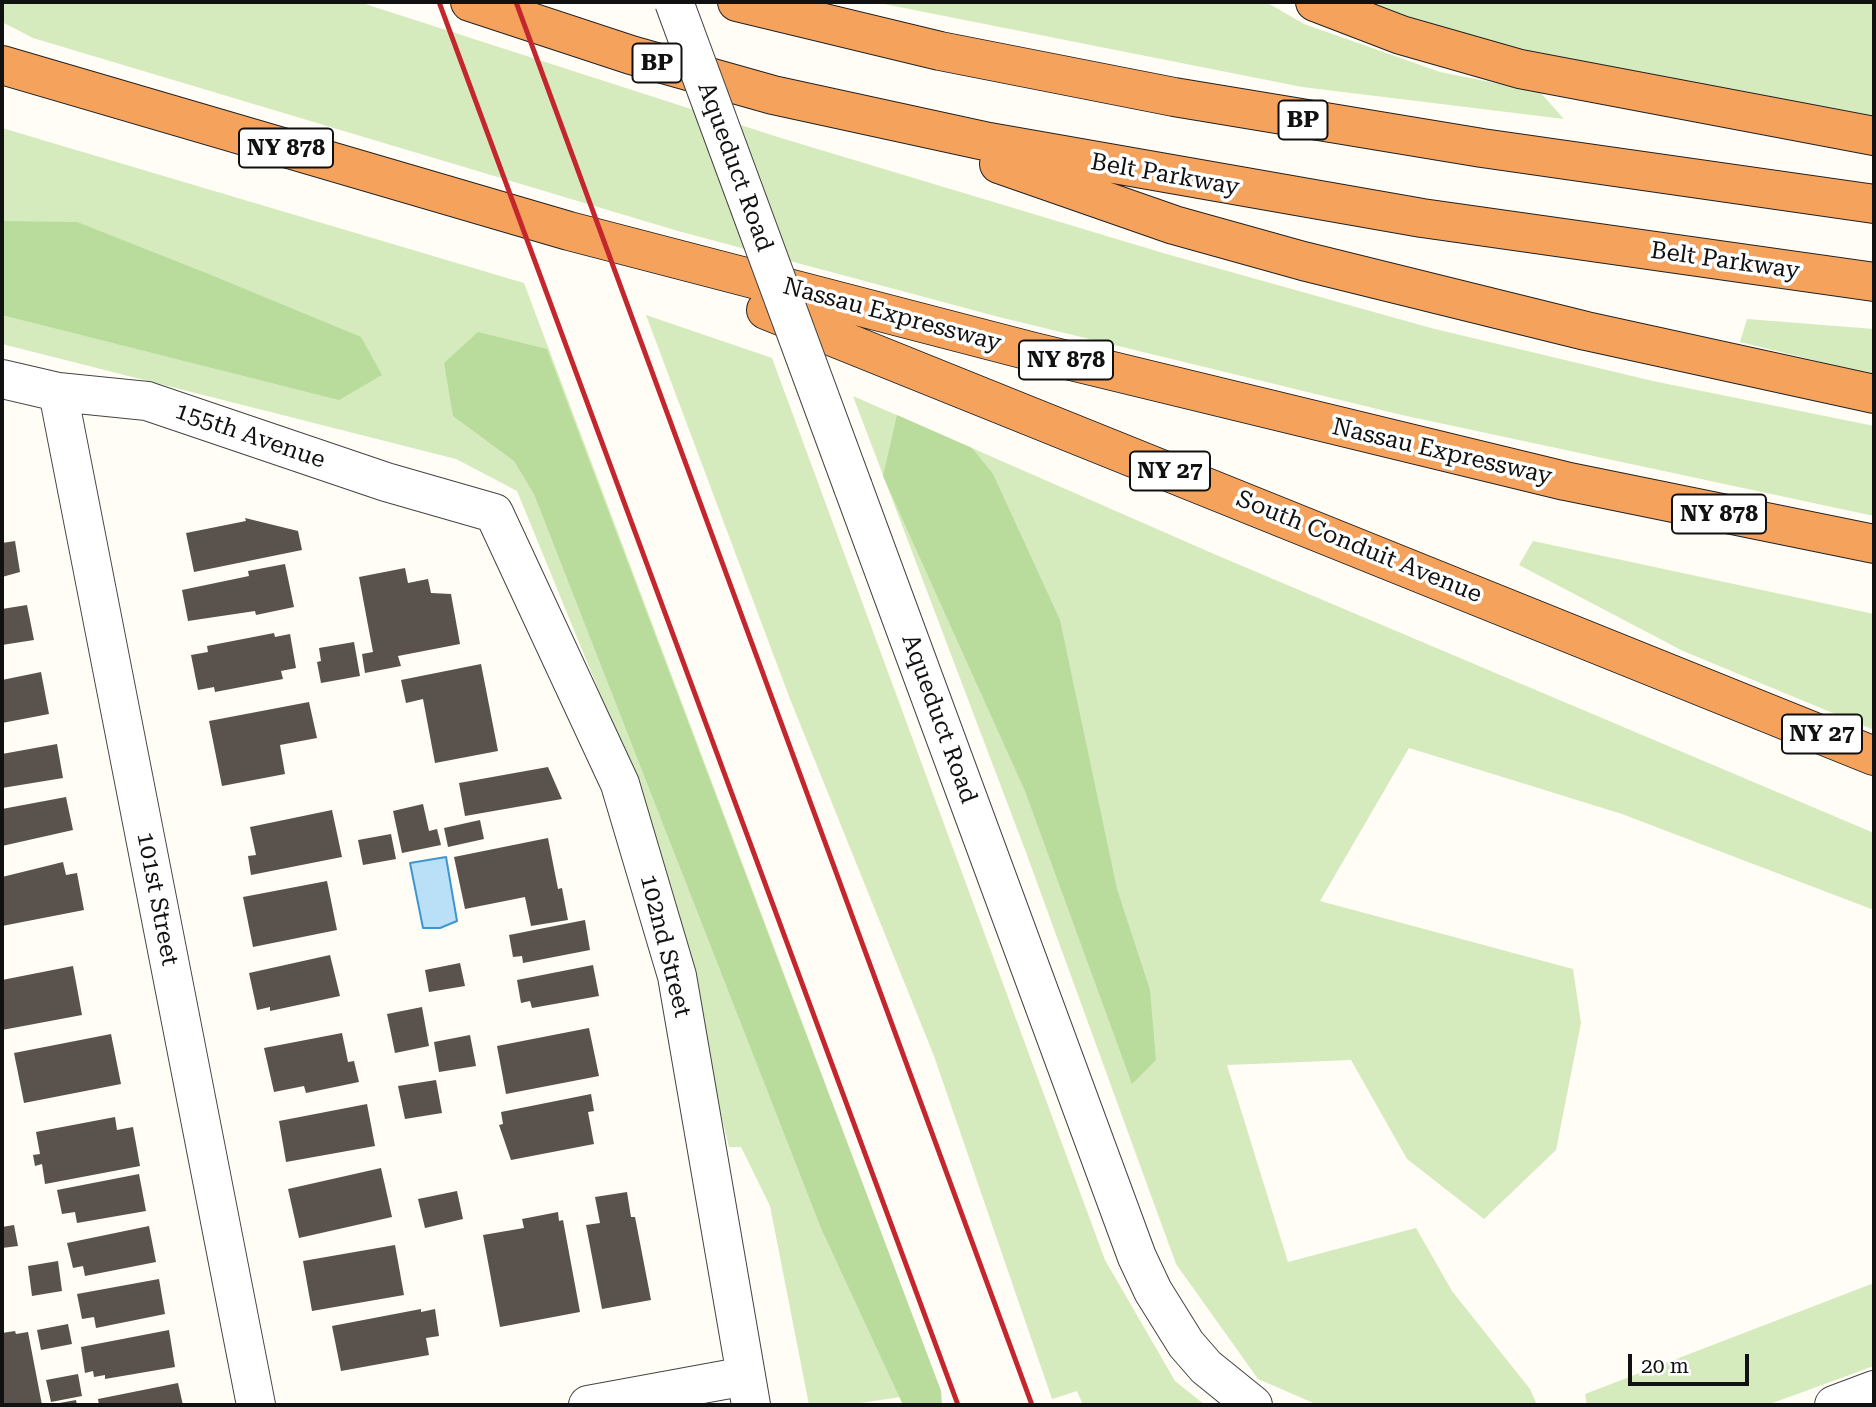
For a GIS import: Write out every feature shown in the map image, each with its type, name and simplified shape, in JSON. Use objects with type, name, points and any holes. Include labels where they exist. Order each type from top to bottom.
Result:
[{"type":"highway","name":"Belt Parkway","points":[[470,2],[643,58],[772,95],[1002,145],[1289,196],[1541,236],[1874,282]]},
{"type":"highway","name":"BP","points":[[737,2],[940,51],[1212,104],[1482,148],[1874,204]]},
{"type":"highway","points":[[1315,2],[1401,35],[1520,69],[1874,136]]},
{"type":"highway","name":"Nassau Expressway","points":[[2,65],[569,231],[1018,348],[1565,481],[1874,544]]},
{"type":"highway","points":[[848,111],[1174,225],[1290,257],[1599,334],[1874,394]]},
{"type":"highway","name":"South Conduit Avenue","points":[[569,231],[1874,756]]},
{"type":"highway","points":[[1770,713],[1874,772]]},
{"type":"street","name":"Aqueduct Road","points":[[674,2],[1137,1257],[1159,1301],[1186,1344],[1206,1367],[1253,1405]]},
{"type":"street","name":"155th Avenue","points":[[2,379],[58,392],[147,401],[386,482],[494,513]]},
{"type":"street","name":"101st Street","points":[[58,392],[256,1405]]},
{"type":"street","name":"102nd Street","points":[[494,513],[620,784],[677,975],[749,1391]]},
{"type":"street","points":[[1833,1405],[1874,1390]]},
{"type":"street","points":[[588,1405],[749,1391]]},
{"type":"green space","points":[[2,2],[359,2],[781,138],[1163,253],[1431,328],[1653,381],[1874,426],[1874,516],[1402,415],[999,317],[678,231],[33,38],[2,22]]},
{"type":"green space","points":[[874,2],[1266,2],[1304,24],[1440,72],[1540,92],[1564,119],[1302,87]]},
{"type":"green space","points":[[1370,2],[1874,2],[1874,123],[1509,54]]},
{"type":"green space","points":[[2,128],[524,283],[941,1391],[847,1405],[809,1405],[770,1206],[741,1147],[729,1147],[642,796],[517,491],[456,459],[2,344]]},
{"type":"green space","points":[[2,221],[77,222],[211,275],[361,337],[382,375],[339,400],[2,315]]},
{"type":"green space","points":[[646,315],[772,358],[1105,1260],[1175,1381],[1205,1405],[1083,1405],[1077,1391],[1052,1399],[934,1056],[790,699]]},
{"type":"green space","points":[[1747,319],[1874,329],[1874,375],[1740,342]]},
{"type":"green space","points":[[478,332],[547,349],[941,1391],[942,1405],[903,1405],[821,1228],[534,494],[514,461],[453,416],[444,363]]},
{"type":"green space","points":[[853,396],[1214,554],[1874,833],[1874,910],[1622,814],[1409,748],[1320,901],[1573,969],[1581,1023],[1556,1150],[1484,1219],[1407,1159],[1351,1060],[1227,1065],[1288,1262],[1416,1228],[1452,1291],[1530,1389],[1537,1405],[1318,1405],[1258,1379],[1176,1264],[1027,855]]},
{"type":"green space","points":[[897,415],[972,448],[993,474],[1060,620],[1117,889],[1150,990],[1156,1060],[1132,1084],[1025,791],[883,476]]},
{"type":"green space","points":[[1533,541],[1874,614],[1874,730],[1683,651],[1519,565]]},
{"type":"green space","points":[[1874,1283],[1874,1366],[1767,1405],[1587,1405],[1585,1394]]},
{"type":"water","points":[[446,857],[457,921],[440,928],[423,928],[410,863]]},
{"type":"building","points":[[245,518],[298,531],[302,550],[194,572],[186,533],[246,521]]},
{"type":"building","points":[[15,541],[20,572],[2,577],[2,543]]},
{"type":"building","points":[[285,564],[294,607],[256,615],[255,611],[188,621],[182,590],[249,576],[248,571]]},
{"type":"building","points":[[405,568],[408,583],[428,579],[431,593],[451,594],[460,644],[398,656],[401,666],[365,673],[362,654],[373,652],[359,577]]},
{"type":"building","points":[[27,605],[34,640],[2,645],[2,609]]},
{"type":"building","points":[[274,633],[275,637],[290,634],[296,668],[281,671],[283,679],[215,692],[214,687],[198,690],[191,655],[208,652],[207,646]]},
{"type":"building","points":[[354,642],[360,676],[321,683],[317,662],[321,661],[319,648]]},
{"type":"building","points":[[481,664],[498,751],[435,763],[423,699],[406,703],[401,680]]},
{"type":"building","points":[[41,672],[49,714],[2,723],[2,680]]},
{"type":"building","points":[[309,702],[317,738],[280,745],[285,774],[222,786],[209,721]]},
{"type":"building","points":[[57,744],[63,778],[2,788],[2,754]]},
{"type":"building","points":[[548,767],[562,799],[465,816],[459,783]]},
{"type":"building","points":[[66,797],[73,830],[2,846],[2,809]]},
{"type":"building","points":[[423,804],[429,831],[437,829],[441,845],[402,853],[393,811]]},
{"type":"building","points":[[332,810],[342,857],[251,875],[248,856],[256,855],[250,827]]},
{"type":"building","points":[[480,820],[484,839],[448,847],[444,828]]},
{"type":"building","points":[[391,834],[396,859],[363,865],[358,840]]},
{"type":"building","points":[[548,838],[558,889],[562,888],[568,920],[531,926],[525,897],[465,909],[454,857]]},
{"type":"building","points":[[63,862],[66,875],[77,873],[84,910],[2,926],[2,877]]},
{"type":"building","points":[[327,881],[337,930],[253,947],[243,897]]},
{"type":"building","points":[[585,920],[590,950],[523,963],[522,956],[513,957],[509,935]]},
{"type":"building","points":[[330,955],[340,996],[270,1011],[270,1007],[257,1010],[249,973]]},
{"type":"building","points":[[460,963],[465,986],[429,992],[425,970]]},
{"type":"building","points":[[593,965],[599,996],[532,1008],[530,1001],[521,1003],[517,980]]},
{"type":"building","points":[[73,966],[82,1015],[2,1030],[2,980]]},
{"type":"building","points":[[422,1007],[429,1046],[395,1053],[387,1014]]},
{"type":"building","points":[[589,1028],[599,1076],[506,1094],[497,1046]]},
{"type":"building","points":[[342,1033],[348,1062],[354,1061],[359,1082],[306,1093],[304,1086],[274,1092],[264,1048]]},
{"type":"building","points":[[111,1034],[121,1084],[24,1103],[14,1053]]},
{"type":"building","points":[[470,1035],[476,1066],[439,1072],[434,1042]]},
{"type":"building","points":[[436,1080],[442,1113],[405,1119],[398,1086]]},
{"type":"building","points":[[591,1094],[594,1111],[588,1112],[594,1144],[511,1160],[499,1125],[503,1124],[501,1112]]},
{"type":"building","points":[[367,1104],[375,1146],[286,1162],[279,1121]]},
{"type":"building","points":[[115,1117],[117,1130],[133,1127],[140,1166],[45,1184],[42,1164],[35,1166],[33,1155],[40,1154],[36,1132]]},
{"type":"building","points":[[381,1168],[392,1217],[299,1238],[288,1189]]},
{"type":"building","points":[[139,1174],[146,1211],[77,1223],[75,1212],[62,1214],[57,1190]]},
{"type":"building","points":[[457,1191],[463,1219],[425,1228],[418,1199]]},
{"type":"building","points":[[627,1192],[631,1217],[635,1217],[651,1300],[602,1309],[586,1225],[600,1223],[595,1197]]},
{"type":"building","points":[[558,1212],[559,1221],[563,1220],[580,1312],[500,1327],[483,1235],[524,1228],[522,1219]]},
{"type":"building","points":[[14,1225],[18,1246],[2,1248],[2,1227]]},
{"type":"building","points":[[149,1226],[156,1262],[85,1276],[83,1266],[73,1268],[67,1243]]},
{"type":"building","points":[[395,1245],[404,1295],[312,1311],[303,1261]]},
{"type":"building","points":[[58,1261],[62,1291],[32,1296],[28,1266]]},
{"type":"building","points":[[159,1279],[165,1314],[96,1328],[94,1317],[82,1319],[77,1294]]},
{"type":"building","points":[[421,1309],[421,1312],[435,1309],[439,1336],[426,1338],[429,1355],[341,1371],[332,1326]]},
{"type":"building","points":[[68,1324],[72,1344],[41,1350],[37,1330]]},
{"type":"building","points":[[169,1330],[175,1367],[105,1379],[105,1375],[94,1377],[93,1371],[85,1373],[81,1347]]},
{"type":"building","points":[[15,1331],[16,1334],[28,1332],[42,1405],[2,1405],[2,1333]]},
{"type":"building","points":[[78,1374],[82,1396],[51,1402],[46,1380]]},
{"type":"building","points":[[178,1383],[183,1405],[99,1405],[98,1399]]},
{"type":"building","points":[[76,1400],[77,1405],[54,1405],[54,1404]]},
{"type":"railway","points":[[439,2],[958,1405]]},
{"type":"railway","points":[[516,2],[1032,1405]]}]
